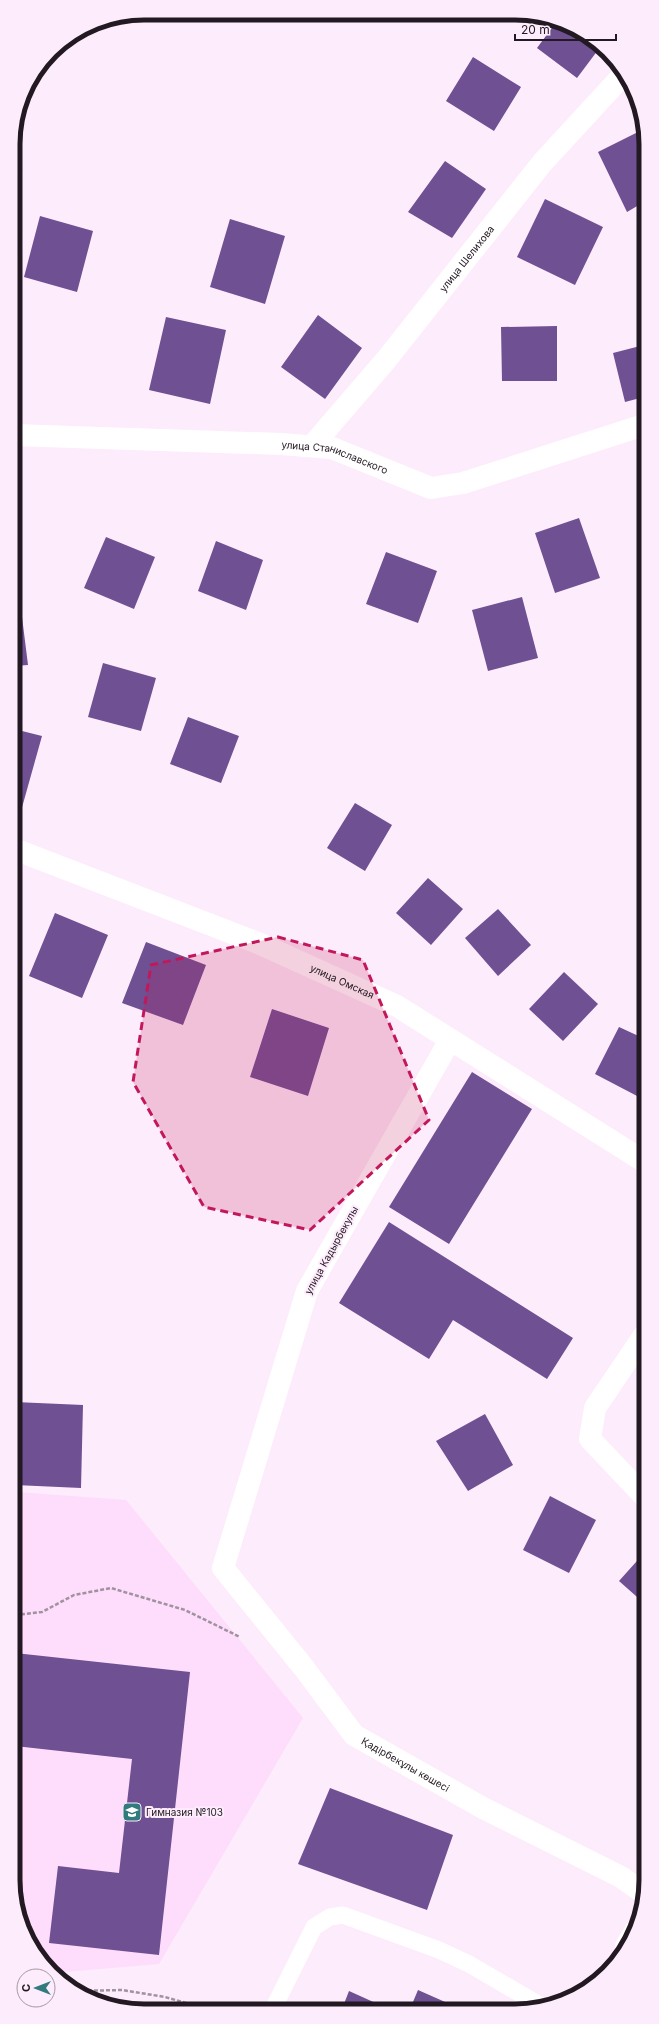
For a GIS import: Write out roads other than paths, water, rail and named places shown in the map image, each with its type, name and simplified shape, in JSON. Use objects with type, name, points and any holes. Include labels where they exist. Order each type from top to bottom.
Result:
[{"type":"street","name":"улица Шелихова","points":[[312,446],[386,360],[542,163],[620,79]]},
{"type":"street","name":"улица Станиславского","points":[[20,435],[281,444],[332,448],[431,488],[463,484],[639,427]]},
{"type":"street","name":"улица Омская","points":[[20,851],[258,944],[397,1006],[639,1158]]},
{"type":"street","name":"улица Кадырбекулы","points":[[223,1568],[307,1291],[450,1040]]},
{"type":"street","points":[[639,1343],[595,1408],[590,1439],[639,1491]]},
{"type":"street","name":"Қадірбекұлы көшесі","points":[[223,1568],[304,1668],[354,1735],[483,1808],[621,1877],[639,1890]]},
{"type":"lane","points":[[275,2004],[314,1927],[330,1917],[343,1915],[439,1950],[469,1964],[535,2002]]},
{"type":"place","name":"Гимназия №103","points":[[132,1812]]}]
